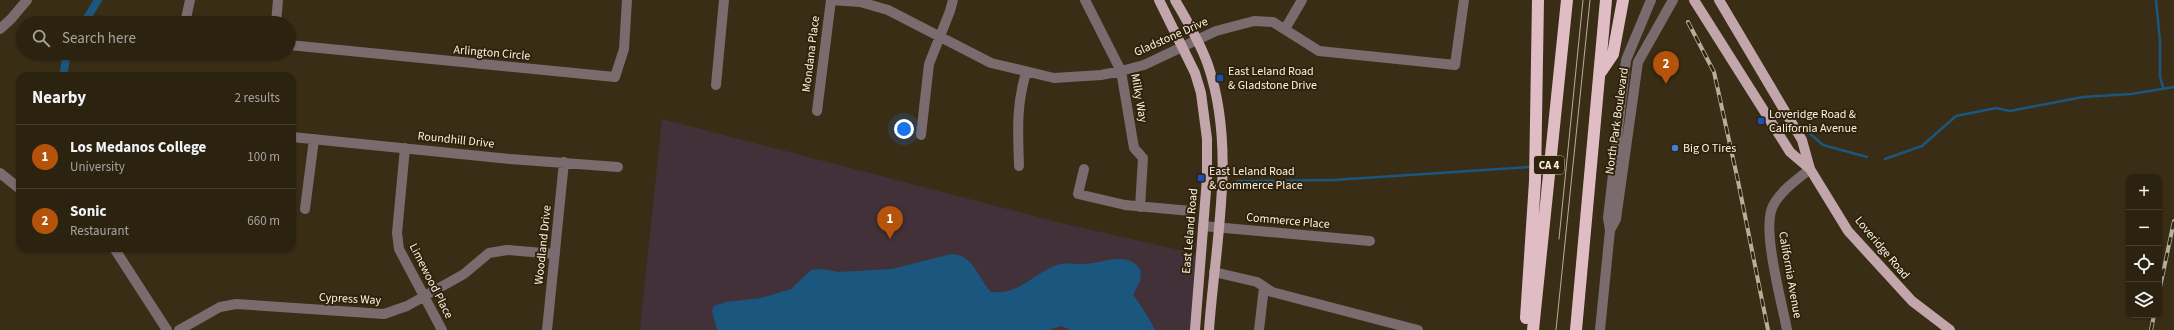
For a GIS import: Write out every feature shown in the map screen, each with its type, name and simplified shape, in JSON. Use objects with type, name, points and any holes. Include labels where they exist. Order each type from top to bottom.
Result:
[{"type":"highway","points":[[1525,330],[1535,181],[1538,0]]},
{"type":"highway","name":"CA 4","points":[[1533,330],[1567,0]]},
{"type":"highway","points":[[1576,330],[1606,0]]},
{"type":"highway","points":[[1598,76],[1613,54],[1623,0]]},
{"type":"main road","name":"East Leland Road","points":[[1159,0],[1183,47],[1201,92],[1208,145],[1195,330]]},
{"type":"main road","points":[[1175,0],[1197,40],[1208,64],[1219,113],[1222,160],[1209,330]]},
{"type":"main road","name":"Loveridge Road","points":[[1694,0],[1790,152],[1810,169]]},
{"type":"main road","name":"Loveridge Road","points":[[1719,0],[1802,140],[1810,169],[1848,231],[1885,274],[1912,301],[1950,330]]},
{"type":"street","points":[[0,29],[27,0]]},
{"type":"street","points":[[187,16],[190,0]]},
{"type":"street","points":[[277,16],[278,0]]},
{"type":"street","name":"Arlington Circle","points":[[296,46],[615,77],[624,49],[627,0]]},
{"type":"street","points":[[716,85],[724,0]]},
{"type":"street","name":"Gladstone Drive","points":[[831,0],[860,2],[888,10],[991,64],[1054,78],[1122,72],[1144,65],[1216,31],[1254,21],[1273,22],[1286,28],[1319,51],[1455,65],[1464,0]]},
{"type":"street","name":"Mondana Place","points":[[817,111],[831,0]]},
{"type":"street","points":[[920,135],[929,64],[950,12],[953,0]]},
{"type":"street","name":"Milky Way","points":[[1085,0],[1109,44],[1122,72],[1134,148],[1143,158],[1140,207]]},
{"type":"street","points":[[1286,28],[1302,0]]},
{"type":"street","name":"North Park Boulevard","points":[[1600,330],[1610,230],[1608,218],[1626,60],[1651,0]]},
{"type":"street","name":"North Park Boulevard","points":[[1610,230],[1616,219],[1638,62],[1673,0]]},
{"type":"street","points":[[1019,166],[1017,121],[1020,96],[1026,73]]},
{"type":"street","name":"Roundhill Drive","points":[[296,137],[510,159],[618,167]]},
{"type":"street","points":[[305,209],[314,139]]},
{"type":"street","name":"Limewood Place","points":[[405,148],[397,233],[399,249],[442,330]]},
{"type":"street","name":"Woodland Drive","points":[[547,330],[564,162]]},
{"type":"street","points":[[1084,169],[1078,194],[1140,207],[1191,211]]},
{"type":"street","name":"California Avenue","points":[[1787,330],[1769,234],[1770,212],[1780,196],[1810,169]]},
{"type":"street","points":[[0,173],[16,186]]},
{"type":"street","name":"Commerce Place","points":[[1203,226],[1370,241]]},
{"type":"street","name":"Cypress Way","points":[[179,330],[220,307],[236,304],[384,314],[407,306],[464,274],[489,253],[506,250],[555,254]]},
{"type":"street","points":[[117,252],[167,330]]},
{"type":"street","points":[[1214,272],[1257,282],[1272,292],[1394,327],[1418,330]]},
{"type":"street","points":[[1259,330],[1264,287]]},
{"type":"shaded area","points":[[662,119],[1061,223],[1201,255],[1195,330],[640,330]]},
{"type":"water","points":[[951,254],[959,255],[970,262],[991,292],[1009,291],[1044,271],[1061,264],[1090,263],[1114,259],[1129,261],[1136,264],[1141,271],[1140,281],[1133,295],[1155,330],[1071,330],[1061,326],[1049,330],[717,330],[712,311],[714,306],[726,302],[761,298],[791,289],[811,270],[822,269],[838,272],[892,269]]},
{"type":"waterway","points":[[88,16],[98,0]]},
{"type":"waterway","points":[[2156,0],[2160,41],[2160,77],[2163,87]]},
{"type":"waterway","points":[[64,72],[66,60]]},
{"type":"waterway","points":[[1885,159],[1922,146],[1956,116],[1996,108],[2010,111],[2083,97],[2131,94],[2174,87]]},
{"type":"waterway","points":[[1806,130],[1823,145],[1867,157]]},
{"type":"waterway","points":[[1237,181],[1334,180],[1528,167]]},
{"type":"tram line","points":[[1559,239],[1583,0]]},
{"type":"tram line","points":[[1556,330],[1590,0]]},
{"type":"railway","points":[[1688,22],[1714,72],[1768,330]]},
{"type":"railway","points":[[2161,282],[2174,221]]},
{"type":"railway","points":[[2151,330],[2153,318]]},
{"type":"place","name":"East Leland Road & Gladstone Drive","points":[[1220,78]]},
{"type":"place","name":"Sonic","points":[[1666,84]]},
{"type":"place","name":"Loveridge Road & California Avenue","points":[[1761,121]]},
{"type":"place","name":"Big O Tires","points":[[1675,148]]},
{"type":"place","name":"East Leland Road & Commerce Place","points":[[1201,178]]},
{"type":"place","name":"Los Medanos College","points":[[890,239]]}]
